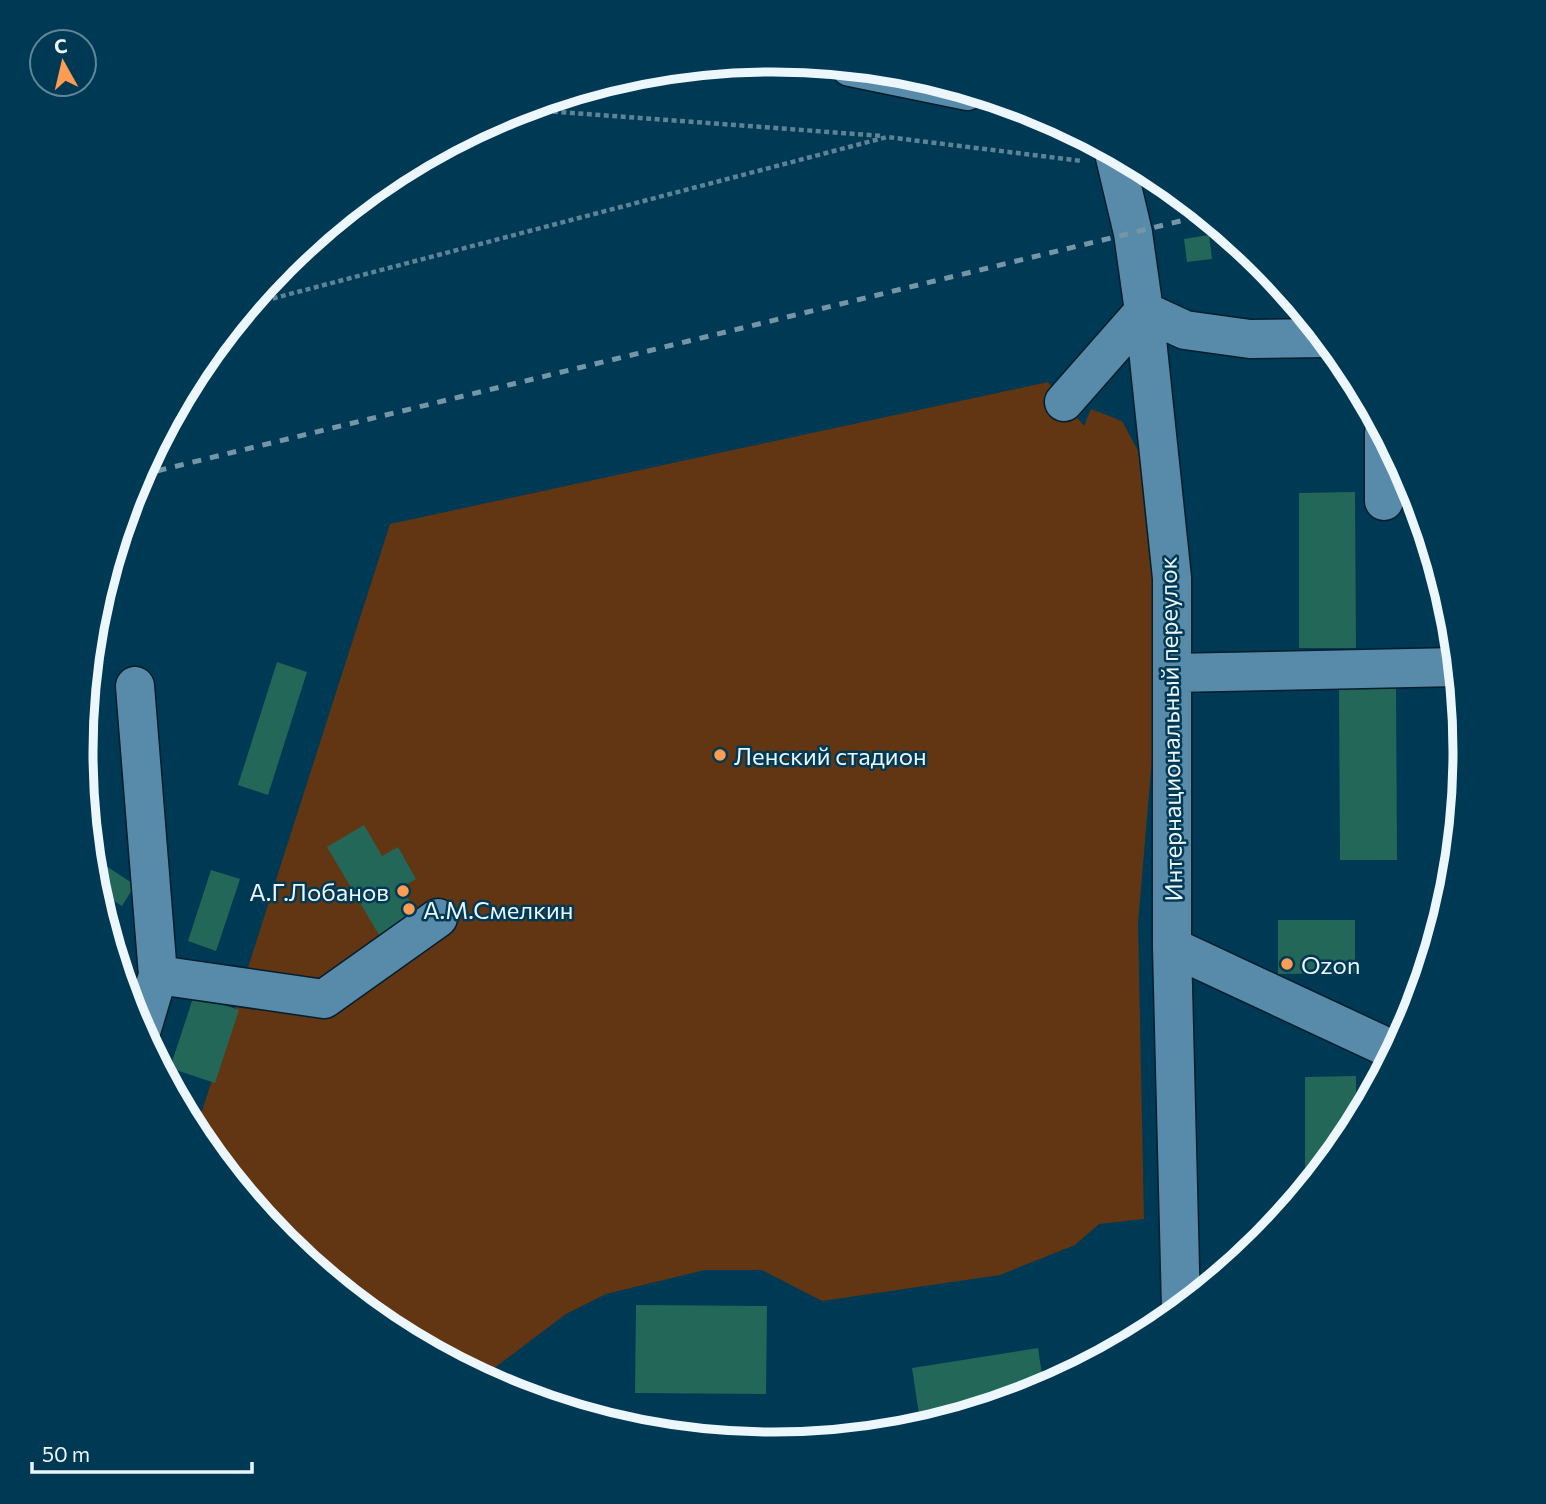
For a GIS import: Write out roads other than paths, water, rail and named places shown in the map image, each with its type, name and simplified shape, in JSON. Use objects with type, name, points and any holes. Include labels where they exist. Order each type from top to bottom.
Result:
[{"type":"street","name":"Интернациональный переулок","points":[[1101,157],[1133,233],[1144,311],[1171,578],[1172,947],[1181,1297]]},
{"type":"street","points":[[1064,402],[1144,311],[1185,330],[1250,338],[1313,338]]},
{"type":"street","points":[[1384,453],[1384,501]]},
{"type":"street","points":[[1172,673],[1447,667]]},
{"type":"street","points":[[135,686],[158,975],[146,1015]]},
{"type":"street","points":[[158,975],[324,999],[438,918]]},
{"type":"street","points":[[1172,947],[1386,1047]]},
{"type":"railway","points":[[154,472],[1194,218]]},
{"type":"place","name":"Ленский стадион","points":[[720,755]]},
{"type":"place","name":"А.Г.Лобанов","points":[[403,891]]},
{"type":"place","name":"А.М.Смелкин","points":[[409,909]]},
{"type":"place","name":"Ozon","points":[[1287,964]]}]
